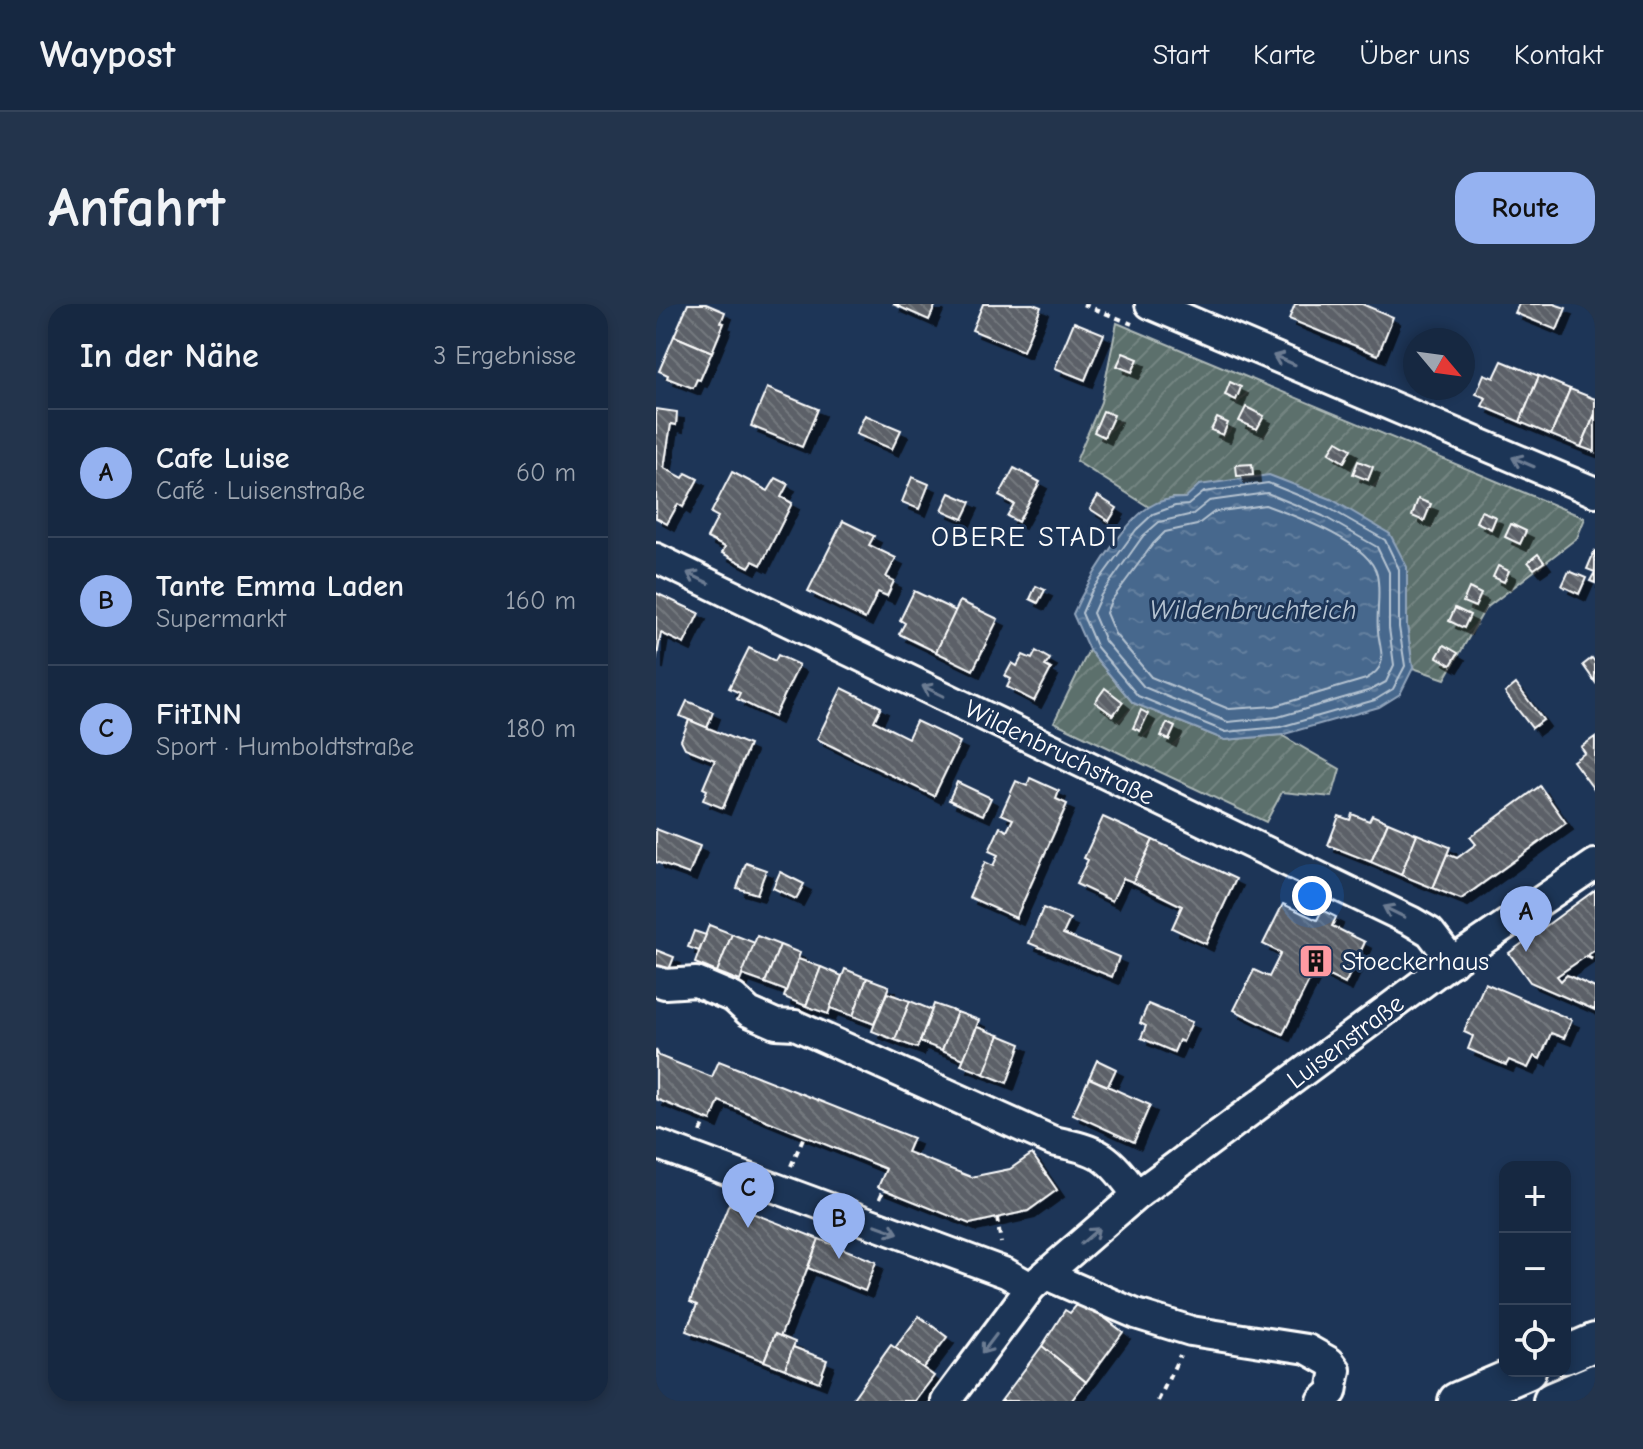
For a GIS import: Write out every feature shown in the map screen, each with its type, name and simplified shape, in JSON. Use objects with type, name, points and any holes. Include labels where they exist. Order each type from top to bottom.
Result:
[{"type":"main road","points":[[1571,1352],[1595,1342]]},
{"type":"main road","points":[[1457,1401],[1513,1377]]},
{"type":"main road","points":[[1552,1401],[1595,1383]]},
{"type":"street","points":[[1150,304],[1595,492]]},
{"type":"street","name":"Wildenbruchstraße","points":[[656,558],[1411,921],[1430,932],[1453,962]]},
{"type":"street","name":"Luisenstraße","points":[[946,1401],[1039,1281],[1137,1195],[1453,962],[1595,864]]},
{"type":"street","points":[[656,981],[665,984],[696,982],[734,998],[749,1012],[776,1024],[795,1025],[1053,1141],[1085,1148],[1111,1162],[1137,1195]]},
{"type":"street","points":[[656,1144],[1006,1273],[1136,1314],[1191,1331],[1307,1349],[1330,1362],[1336,1370],[1332,1392],[1322,1401]]},
{"type":"path","points":[[1587,956],[1595,960]]},
{"type":"path","points":[[781,1190],[804,1136]]},
{"type":"path","points":[[1158,1401],[1191,1331]]},
{"type":"green space","points":[[1117,323],[1585,518],[1577,538],[1485,609],[1445,679],[1413,668],[1407,626],[1185,498],[1173,498],[1149,507],[1076,461],[1101,402]]},
{"type":"green space","points":[[1089,650],[1133,703],[1225,740],[1281,735],[1340,769],[1332,797],[1282,792],[1266,822],[1054,722]]},
{"type":"water","name":"Wildenbruchteich","points":[[1269,475],[1331,499],[1390,534],[1407,567],[1407,626],[1413,668],[1400,694],[1379,707],[1281,735],[1225,740],[1133,703],[1089,650],[1073,614],[1117,540],[1149,507],[1166,500],[1185,498],[1199,485]]},
{"type":"building","points":[[688,304],[706,304],[725,312],[721,322],[724,323],[712,352],[674,336]]},
{"type":"building","points":[[893,304],[936,304],[929,320]]},
{"type":"building","points":[[983,304],[1033,304],[1041,307],[1023,351],[972,330]]},
{"type":"building","points":[[1295,304],[1362,304],[1393,317],[1378,355],[1289,319]]},
{"type":"building","points":[[1519,304],[1554,304],[1566,308],[1557,330],[1515,313]]},
{"type":"building","points":[[1074,322],[1104,334],[1085,380],[1055,368]]},
{"type":"building","points":[[674,336],[712,352],[700,380],[697,379],[693,388],[667,378],[668,375],[659,371]]},
{"type":"building","points":[[1123,353],[1138,359],[1132,372],[1117,366]]},
{"type":"building","points":[[1502,361],[1539,376],[1520,422],[1482,406],[1486,398],[1476,394],[1484,374],[1494,378]]},
{"type":"building","points":[[1539,376],[1570,389],[1551,435],[1520,422]]},
{"type":"building","points":[[1230,382],[1241,387],[1236,400],[1225,395]]},
{"type":"building","points":[[767,388],[818,409],[802,447],[751,426]]},
{"type":"building","points":[[1570,389],[1595,399],[1595,414],[1581,447],[1551,435]]},
{"type":"building","points":[[1246,407],[1264,416],[1257,429],[1239,421]]},
{"type":"building","points":[[656,409],[677,412],[676,425],[671,424],[664,468],[683,478],[686,473],[698,479],[683,507],[678,504],[667,524],[656,518]]},
{"type":"building","points":[[1103,411],[1114,415],[1104,437],[1094,432]]},
{"type":"building","points":[[1595,414],[1595,452],[1581,447]]},
{"type":"building","points":[[865,415],[901,430],[892,449],[856,434]]},
{"type":"building","points":[[1217,418],[1228,423],[1223,435],[1211,430]]},
{"type":"building","points":[[1337,441],[1351,449],[1344,462],[1329,453]]},
{"type":"building","points":[[1358,461],[1373,467],[1368,480],[1353,474]]},
{"type":"building","points":[[1252,464],[1253,475],[1237,476],[1236,465]]},
{"type":"building","points":[[1014,468],[1040,482],[1018,522],[1007,516],[1014,504],[999,496]]},
{"type":"building","points":[[732,472],[768,491],[776,478],[788,484],[781,497],[792,503],[761,565],[753,561],[749,567],[722,553],[725,547],[707,538],[718,517],[711,513]]},
{"type":"building","points":[[912,477],[929,484],[919,509],[902,502]]},
{"type":"building","points":[[950,493],[971,502],[963,519],[942,510]]},
{"type":"building","points":[[1098,496],[1117,508],[1109,521],[1090,509]]},
{"type":"building","points":[[1418,499],[1431,504],[1424,521],[1412,516]]},
{"type":"building","points":[[1481,511],[1496,517],[1491,529],[1476,522]]},
{"type":"building","points":[[843,521],[874,536],[869,545],[896,558],[886,577],[894,581],[887,596],[878,592],[865,619],[808,591]]},
{"type":"building","points":[[1511,524],[1526,531],[1520,544],[1505,537]]},
{"type":"building","points":[[1595,550],[1595,572],[1587,569]]},
{"type":"building","points":[[1538,554],[1544,562],[1534,569],[1528,562]]},
{"type":"building","points":[[1498,566],[1509,571],[1504,582],[1493,577]]},
{"type":"building","points":[[1569,571],[1586,578],[1579,594],[1562,586]]},
{"type":"building","points":[[1036,586],[1045,590],[1038,603],[1030,599]]},
{"type":"building","points":[[1469,588],[1481,594],[1475,607],[1463,602]]},
{"type":"building","points":[[914,591],[956,611],[936,652],[899,634],[905,623],[900,620]]},
{"type":"building","points":[[656,593],[699,613],[684,644],[661,633],[656,662]]},
{"type":"building","points":[[960,601],[998,619],[973,670],[936,652]]},
{"type":"building","points":[[1455,608],[1470,615],[1464,628],[1449,621]]},
{"type":"building","points":[[1444,645],[1458,653],[1451,665],[1437,657]]},
{"type":"building","points":[[749,648],[775,661],[778,655],[799,665],[774,717],[737,699],[740,693],[729,688]]},
{"type":"building","points":[[1036,651],[1050,659],[1045,666],[1051,669],[1034,701],[1007,687],[1011,679],[1005,676],[1012,663],[1017,666],[1023,655],[1032,659]]},
{"type":"building","points":[[1592,658],[1595,662],[1595,682],[1583,665]]},
{"type":"building","points":[[1516,684],[1543,720],[1532,728],[1505,693]]},
{"type":"building","points":[[842,688],[881,707],[874,721],[908,738],[916,721],[960,742],[934,796],[817,739]]},
{"type":"building","points":[[1105,688],[1123,702],[1113,715],[1095,702]]},
{"type":"building","points":[[687,701],[713,712],[707,728],[680,716]]},
{"type":"building","points":[[1141,710],[1148,714],[1140,731],[1133,728]]},
{"type":"building","points":[[689,720],[749,745],[723,808],[703,800],[707,790],[703,788],[715,760],[685,748],[681,740]]},
{"type":"building","points":[[1167,723],[1175,727],[1169,740],[1161,736]]},
{"type":"building","points":[[1595,737],[1595,791],[1573,761],[1585,753],[1581,747]]},
{"type":"building","points":[[1030,778],[1059,791],[1056,799],[1067,804],[1016,918],[969,897],[985,862],[993,866],[998,855],[989,851],[1000,827],[1007,831],[1013,819],[1001,814],[1016,781],[1027,786]]},
{"type":"building","points":[[957,782],[991,798],[983,815],[949,800]]},
{"type":"building","points":[[1540,786],[1566,823],[1461,899],[1433,888],[1447,854],[1457,858],[1476,844],[1470,837]]},
{"type":"building","points":[[1352,814],[1369,821],[1372,815],[1388,822],[1371,862],[1328,845],[1339,816],[1350,820]]},
{"type":"building","points":[[1103,817],[1153,840],[1133,882],[1123,878],[1112,901],[1076,884]]},
{"type":"building","points":[[1388,822],[1417,834],[1401,875],[1371,862]]},
{"type":"building","points":[[656,829],[700,846],[689,874],[656,862]]},
{"type":"building","points":[[1417,834],[1450,847],[1433,888],[1401,875]]},
{"type":"building","points":[[1153,840],[1236,879],[1206,944],[1172,928],[1182,906],[1133,882]]},
{"type":"building","points":[[746,863],[766,870],[757,894],[737,888]]},
{"type":"building","points":[[780,872],[804,884],[796,899],[773,888]]},
{"type":"building","points":[[1595,890],[1595,950],[1557,976],[1561,981],[1567,975],[1595,988],[1595,1010],[1530,982],[1509,953]]},
{"type":"building","name":"Stoeckerhaus","points":[[1283,904],[1317,920],[1322,910],[1336,917],[1332,926],[1365,942],[1345,984],[1315,969],[1283,1034],[1234,1010],[1254,970],[1269,977],[1281,953],[1263,944]]},
{"type":"building","points":[[1043,908],[1070,919],[1063,934],[1119,957],[1112,977],[1029,943]]},
{"type":"building","points":[[709,925],[732,934],[717,972],[695,963]]},
{"type":"building","points":[[694,931],[706,935],[699,951],[688,947]]},
{"type":"building","points":[[732,934],[755,943],[740,981],[717,972]]},
{"type":"building","points":[[757,936],[780,945],[765,983],[742,975]]},
{"type":"building","points":[[780,945],[800,953],[786,991],[765,983]]},
{"type":"building","points":[[656,950],[674,957],[666,977],[656,973]]},
{"type":"building","points":[[798,959],[821,967],[806,1006],[784,997]]},
{"type":"building","points":[[821,967],[842,976],[828,1014],[806,1006]]},
{"type":"building","points":[[845,969],[867,978],[853,1016],[830,1008]]},
{"type":"building","points":[[867,978],[889,986],[874,1024],[853,1016]]},
{"type":"building","points":[[1485,983],[1572,1020],[1564,1038],[1551,1033],[1540,1059],[1534,1056],[1528,1068],[1509,1060],[1506,1065],[1468,1049],[1473,1036],[1464,1032]]},
{"type":"building","points":[[887,993],[910,1001],[895,1040],[872,1031]]},
{"type":"building","points":[[910,1001],[932,1010],[917,1048],[895,1040]]},
{"type":"building","points":[[934,1004],[957,1012],[942,1050],[920,1042]]},
{"type":"building","points":[[1148,1004],[1192,1022],[1183,1042],[1179,1040],[1174,1052],[1141,1038],[1146,1026],[1140,1023]]},
{"type":"building","points":[[957,1012],[979,1020],[964,1059],[942,1050]]},
{"type":"building","points":[[977,1027],[999,1035],[985,1074],[961,1065]]},
{"type":"building","points":[[999,1035],[1021,1044],[1007,1083],[984,1074]]},
{"type":"building","points":[[656,1050],[659,1056],[712,1077],[719,1061],[913,1138],[907,1152],[971,1177],[1010,1169],[1032,1154],[1057,1190],[1028,1211],[970,1224],[878,1187],[886,1169],[719,1101],[711,1121],[656,1099]]},
{"type":"building","points":[[1097,1060],[1116,1069],[1108,1086],[1089,1078]]},
{"type":"building","points":[[1089,1078],[1150,1105],[1134,1142],[1073,1114]]},
{"type":"building","points":[[729,1204],[819,1239],[780,1337],[775,1334],[764,1361],[686,1331],[697,1305],[690,1302]]},
{"type":"building","points":[[819,1239],[876,1262],[865,1291],[808,1268]]},
{"type":"building","points":[[1081,1300],[1123,1332],[1086,1382],[1042,1346],[1065,1310],[1070,1313]]},
{"type":"building","points":[[919,1316],[947,1337],[923,1369],[895,1348]]},
{"type":"building","points":[[775,1334],[795,1342],[785,1369],[764,1361]]},
{"type":"building","points":[[891,1345],[934,1376],[915,1401],[851,1401]]},
{"type":"building","points":[[1042,1346],[1086,1382],[1071,1401],[1001,1401]]},
{"type":"building","points":[[793,1347],[827,1360],[819,1382],[785,1369]]},
{"type":"place","name":"Cafe Luise","points":[[1526,952]]},
{"type":"place","name":"Stoeckerhaus","points":[[1316,961]]},
{"type":"place","name":"FitINN","points":[[748,1228]]},
{"type":"place","name":"Tante Emma Laden","points":[[839,1259]]},
{"type":"district","name":"OBERE STADT","points":[[1027,536]]}]
